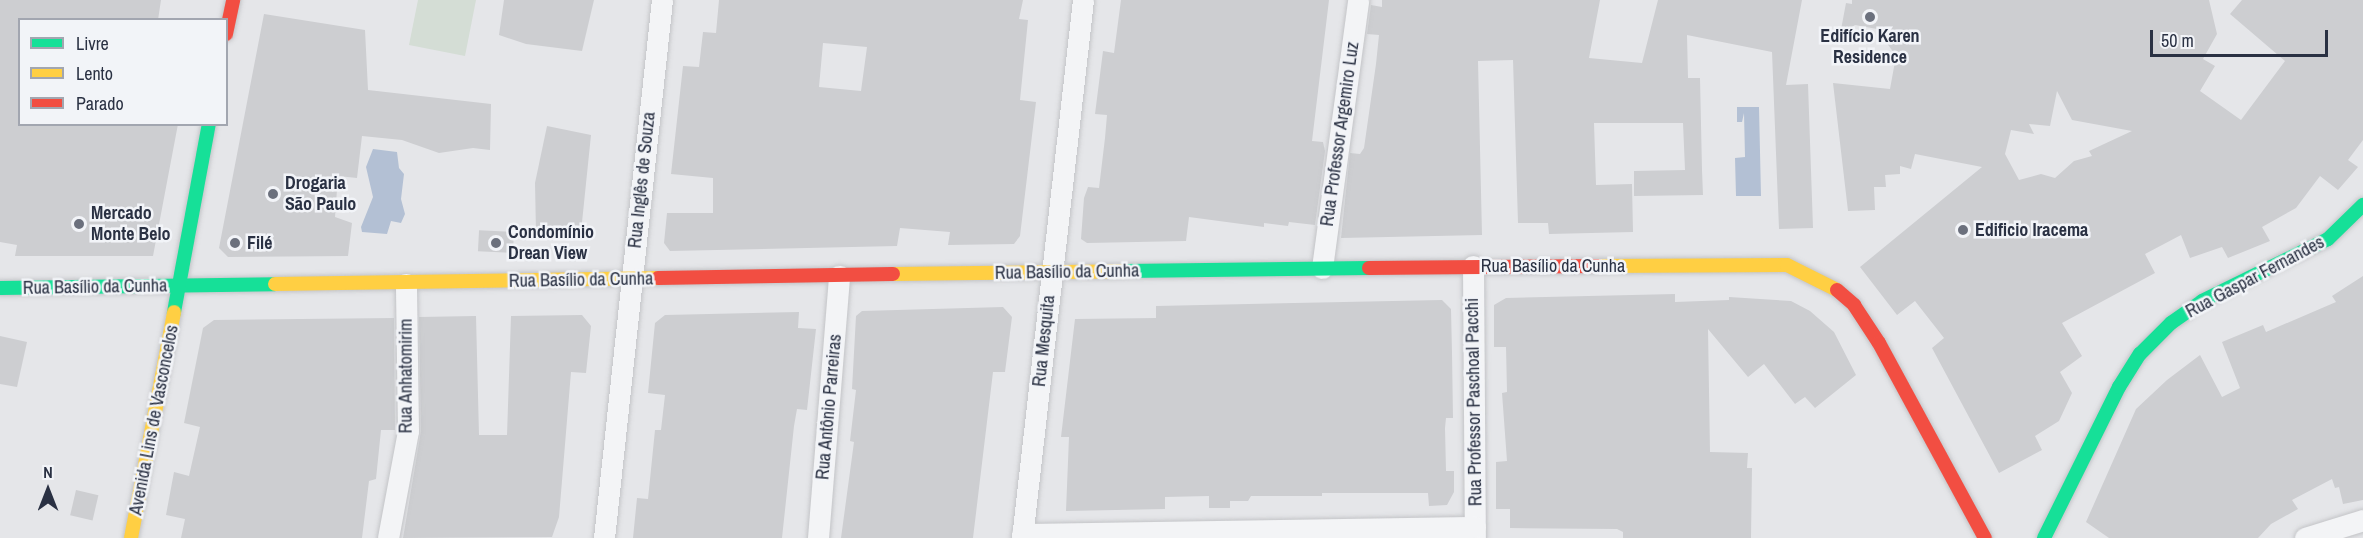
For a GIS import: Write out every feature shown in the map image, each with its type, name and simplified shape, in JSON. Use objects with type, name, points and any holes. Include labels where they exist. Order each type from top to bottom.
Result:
[{"type":"street","points":[[228,24],[233,0]]},
{"type":"street","name":"Rua Inglês de Souza","points":[[604,538],[662,0]]},
{"type":"street","name":"Rua Mesquita","points":[[1022,536],[1083,0]]},
{"type":"street","name":"Rua Professor Argemiro Luz","points":[[1322,267],[1358,0]]},
{"type":"street","name":"Avenida Lins de Vasconcelos","points":[[131,538],[209,126]]},
{"type":"street","name":"Rua Gaspar Fernandes","points":[[2044,538],[2119,387],[2140,354],[2171,323],[2202,301],[2328,239],[2363,205]]},
{"type":"street","name":"Rua Basílio da Cunha","points":[[0,288],[406,285],[1322,267],[1787,265],[1802,269],[1827,282],[1854,305],[1879,342],[1984,538]]},
{"type":"street","name":"Rua Professor Paschoal Pacchi","points":[[1473,266],[1475,533]]},
{"type":"street","name":"Rua Antônio Parreiras","points":[[818,538],[840,276]]},
{"type":"street","name":"Rua Anhatomirim","points":[[388,538],[408,430],[406,285]]},
{"type":"street","points":[[2305,538],[2363,520]]},
{"type":"street","points":[[1022,536],[1475,533]]},
{"type":"shaded area","points":[[418,0],[476,0],[465,56],[409,45]]},
{"type":"water","points":[[1737,107],[1759,107],[1761,196],[1736,196],[1735,158],[1745,157],[1744,113],[1742,122],[1737,122]]},
{"type":"water","points":[[373,149],[397,152],[399,168],[404,174],[401,199],[405,214],[401,223],[391,221],[387,234],[362,232],[361,227],[373,197],[366,167]]},
{"type":"building","points":[[0,0],[161,0],[158,18],[18,18],[18,126],[178,126],[153,256],[15,256],[17,245],[0,242]]},
{"type":"building","points":[[504,0],[594,0],[582,51],[526,44],[499,35]]},
{"type":"building","points":[[719,0],[1023,0],[1019,19],[1028,20],[1020,100],[1036,102],[1020,236],[1014,244],[948,245],[950,232],[900,228],[897,246],[670,251],[664,243],[667,213],[713,213],[713,178],[671,174],[683,66],[699,67],[703,32],[716,33]],"holes":[[[823,43],[867,47],[861,91],[819,87]]]},
{"type":"building","points":[[1121,0],[1329,0],[1312,141],[1323,142],[1325,151],[1315,225],[1289,222],[1288,226],[1264,223],[1264,227],[1189,217],[1186,241],[1087,243],[1081,239],[1084,198],[1088,187],[1099,188],[1105,138],[1107,115],[1095,114],[1103,51],[1114,53]]},
{"type":"building","points":[[1382,0],[1600,0],[1589,58],[1642,63],[1658,0],[1802,0],[1786,85],[1808,84],[1813,228],[1779,229],[1772,52],[1687,35],[1688,78],[1700,78],[1703,195],[1634,196],[1634,171],[1685,170],[1683,123],[1594,123],[1596,185],[1632,184],[1633,232],[1549,234],[1548,223],[1518,223],[1513,60],[1478,61],[1482,235],[1341,238],[1350,153],[1360,154],[1364,148],[1376,64],[1379,35],[1367,34],[1371,5],[1382,7]]},
{"type":"building","points":[[1852,0],[2209,0],[2217,34],[2203,59],[2215,66],[2200,91],[2241,120],[2285,61],[2230,14],[2242,0],[2363,0],[2363,140],[2348,160],[2358,167],[2338,190],[2320,176],[2296,208],[2262,227],[2270,241],[2228,258],[2222,247],[2190,258],[2181,235],[2145,254],[2155,273],[2062,323],[2082,356],[2060,372],[2072,393],[2059,421],[2035,436],[2042,450],[1999,473],[1932,348],[1944,338],[1915,301],[1897,315],[1860,267],[1982,167],[1915,154],[1911,169],[1900,166],[1900,174],[1885,175],[1886,187],[1874,187],[1875,210],[1848,211],[1833,83],[1890,89],[1896,56],[1877,29],[1855,25],[1840,35],[1846,3],[1852,4]],"holes":[[[2057,91],[2072,120],[2132,131],[2089,151],[2092,156],[2074,161],[2055,178],[2041,174],[2019,180],[2005,154],[2011,130],[2034,134],[2029,124],[2050,126]]]},
{"type":"building","points":[[264,14],[365,30],[368,90],[491,104],[490,150],[473,148],[439,153],[402,140],[362,136],[357,178],[338,176],[335,217],[352,223],[348,256],[228,257],[219,248]]},
{"type":"building","points":[[547,126],[591,135],[581,232],[536,232],[535,183]]},
{"type":"building","name":"Condomínio Drean View","points":[[479,230],[514,232],[513,253],[478,251]]},
{"type":"building","points":[[2363,276],[2363,500],[2343,504],[2339,487],[2335,488],[2332,479],[2292,500],[2298,509],[2271,524],[2258,538],[2109,538],[2086,522],[2136,409],[2167,380],[2200,355],[2222,397],[2240,388],[2222,342],[2263,325],[2266,332],[2336,302],[2332,296]]},
{"type":"building","points":[[1675,294],[1675,302],[1729,300],[1729,297],[1791,301],[1810,311],[1834,332],[1856,375],[1815,408],[1805,397],[1795,404],[1764,364],[1748,377],[1708,329],[1710,452],[1748,453],[1747,468],[1752,468],[1751,538],[1623,538],[1623,532],[1617,529],[1510,528],[1510,509],[1496,509],[1496,462],[1507,461],[1502,393],[1507,392],[1506,347],[1494,347],[1494,305],[1506,298]]},
{"type":"building","points":[[1442,300],[1451,309],[1453,418],[1446,418],[1445,428],[1446,471],[1454,471],[1454,492],[1447,505],[1429,506],[1428,493],[1322,493],[1322,496],[1251,496],[1248,501],[1230,501],[1230,508],[1209,508],[1209,496],[1165,497],[1165,509],[1066,511],[1069,437],[1061,437],[1075,319],[1156,318],[1156,306]]},
{"type":"building","points":[[1003,307],[1012,317],[1005,372],[993,372],[973,538],[841,538],[854,442],[850,441],[856,390],[852,389],[856,316],[862,311]]},
{"type":"building","points":[[799,312],[798,328],[816,329],[807,410],[797,409],[794,426],[782,538],[633,538],[637,498],[648,499],[655,430],[661,430],[665,395],[648,393],[655,323],[665,315]]},
{"type":"building","points":[[582,315],[591,326],[586,373],[571,372],[559,517],[552,537],[403,538],[421,431],[419,317],[476,316],[479,435],[507,435],[511,316]]},
{"type":"building","points":[[394,318],[395,430],[381,430],[376,479],[369,481],[362,538],[181,538],[185,519],[166,515],[174,472],[189,476],[200,427],[184,423],[203,328],[214,320]]},
{"type":"building","points":[[0,336],[27,342],[17,387],[0,384]]},
{"type":"building","points":[[76,490],[98,495],[93,521],[70,515]]},
{"type":"traffic: fast","points":[[174,312],[209,126]]},
{"type":"traffic: fast","points":[[2044,538],[2119,387],[2140,354],[2171,323],[2202,301],[2328,239],[2363,205]]},
{"type":"traffic: fast","points":[[1125,271],[1369,268]]},
{"type":"traffic: fast","points":[[0,288],[275,284]]},
{"type":"traffic: slow","points":[[1598,266],[1787,265],[1837,290]]},
{"type":"traffic: slow","points":[[893,274],[1125,271]]},
{"type":"traffic: slow","points":[[275,284],[658,278]]},
{"type":"traffic: slow","points":[[131,538],[174,312]]},
{"type":"traffic: jam","points":[[228,24],[233,0]]},
{"type":"traffic: jam","points":[[1369,268],[1598,266]]},
{"type":"traffic: jam","points":[[658,278],[893,274]]},
{"type":"traffic: jam","points":[[1837,290],[1854,305],[1879,343],[1985,538]]},
{"type":"place","name":"Edifício Karen Residence","points":[[1870,17]]},
{"type":"place","name":"Drogaria São Paulo","points":[[273,194]]},
{"type":"place","name":"Mercado Monte Belo","points":[[79,224]]},
{"type":"place","name":"Edificio Iracema","points":[[1963,230]]},
{"type":"place","name":"Filé","points":[[235,243]]},
{"type":"place","name":"Condomínio Drean View","points":[[496,243]]}]
